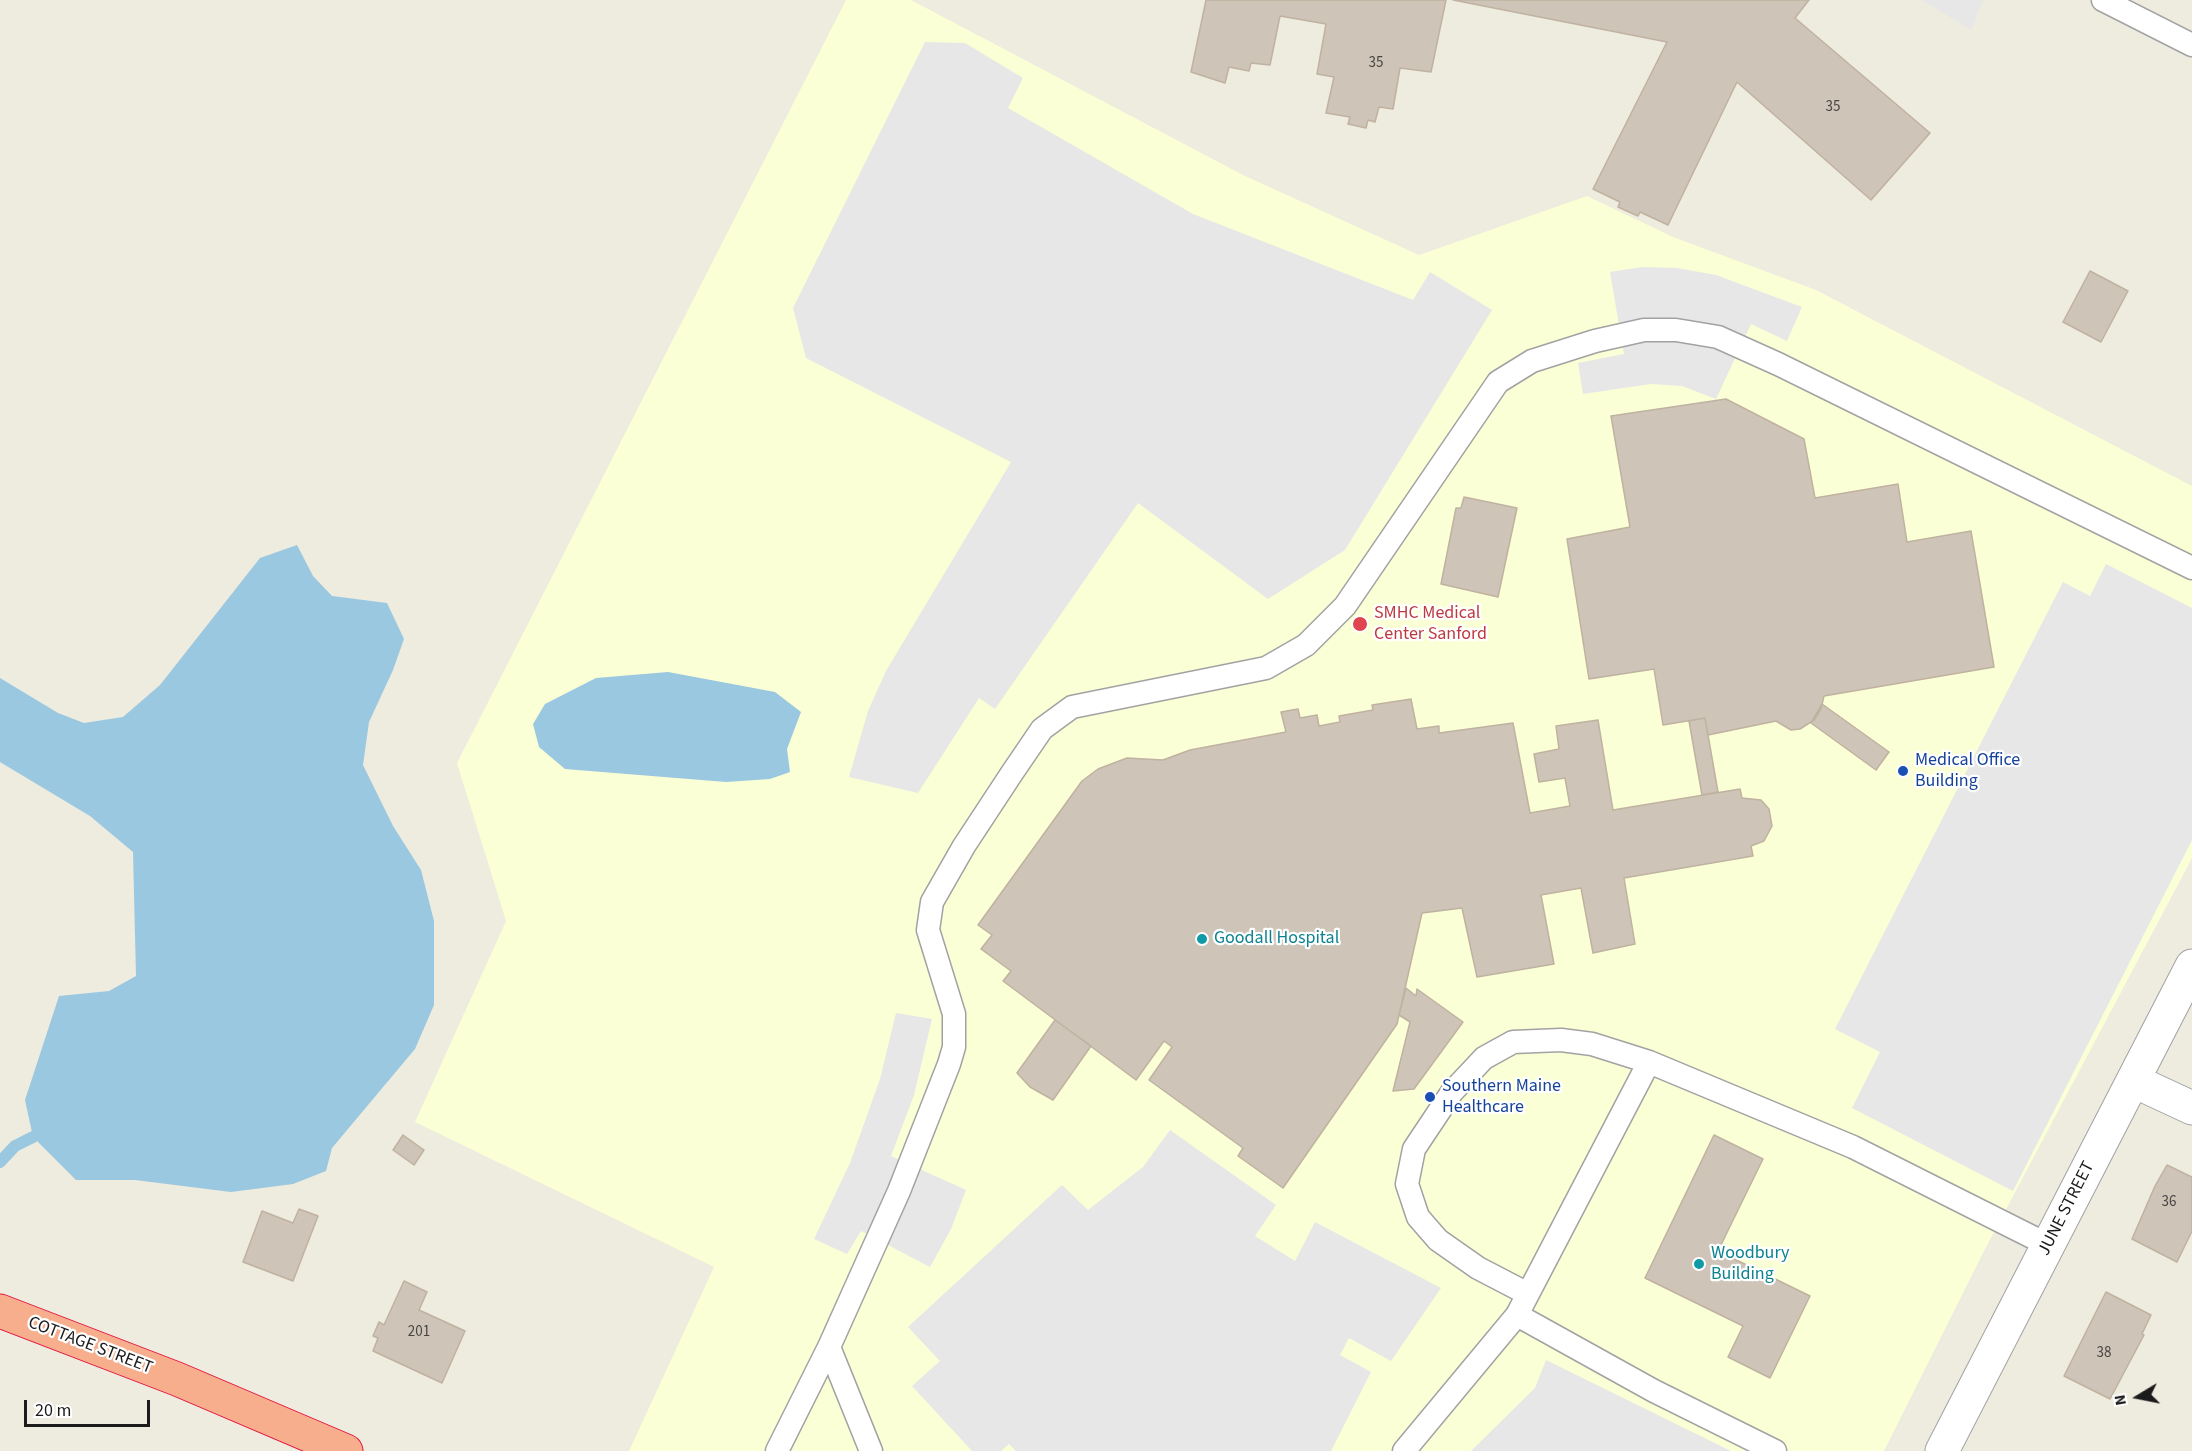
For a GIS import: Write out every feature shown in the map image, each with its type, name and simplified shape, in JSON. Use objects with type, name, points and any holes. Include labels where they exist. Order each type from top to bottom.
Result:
[{"type":"highway","name":"COTTAGE STREET","points":[[0,1311],[177,1379],[346,1451]]},
{"type":"street","name":"JUNE STREET","points":[[1942,1451],[2192,966]]},
{"type":"street","points":[[2134,1080],[2192,1108]]},
{"type":"lane","points":[[2103,0],[2192,45]]},
{"type":"lane","points":[[777,1451],[829,1347],[903,1180],[954,1047],[954,1014],[928,930],[932,902],[964,846],[1042,729],[1072,707],[1266,668],[1306,645],[1345,606],[1498,382],[1532,361],[1595,341],[1644,330],[1676,330],[1728,341],[2192,568]]},
{"type":"lane","points":[[1528,1294],[1478,1268],[1438,1240],[1418,1217],[1407,1184],[1414,1149],[1452,1092],[1484,1058],[1513,1042],[1561,1040],[1592,1044],[1649,1062],[1853,1147],[2049,1245]]},
{"type":"lane","points":[[1404,1451],[1517,1315],[1649,1062]]},
{"type":"lane","points":[[1517,1315],[1654,1391],[1775,1451]]},
{"type":"lane","points":[[829,1347],[871,1451]]},
{"type":"shaded area","name":"SMHC Medical Center Sanford","points":[[846,0],[911,0],[1243,175],[1419,255],[1587,196],[1673,237],[1816,290],[2192,486],[2192,858],[1984,1251],[1884,1451],[629,1451],[714,1267],[415,1122],[506,921],[457,763]]},
{"type":"shaded area","points":[[1922,0],[1983,0],[1971,30]]},
{"type":"shaded area","points":[[925,42],[965,43],[1023,78],[1008,108],[1193,214],[1413,300],[1430,272],[1492,310],[1345,550],[1268,599],[1138,503],[995,709],[979,698],[918,793],[849,777],[868,711],[886,671],[1011,462],[806,358],[793,308]]},
{"type":"shaded area","points":[[1642,267],[1677,268],[1716,275],[1802,307],[1787,341],[1751,324],[1716,399],[1682,386],[1651,384],[1583,394],[1578,363],[1624,354],[1610,272]]},
{"type":"shaded area","points":[[2106,564],[2192,608],[2192,840],[2013,1191],[1852,1108],[1880,1052],[1835,1029],[2063,582],[2090,596]]},
{"type":"shaded area","points":[[896,1013],[932,1019],[914,1095],[891,1156],[966,1190],[951,1229],[930,1267],[861,1231],[847,1254],[814,1239],[850,1163],[880,1079]]},
{"type":"shaded area","points":[[1170,1130],[1276,1205],[1255,1236],[1295,1261],[1315,1222],[1441,1288],[1391,1361],[1349,1338],[1340,1355],[1371,1372],[1331,1451],[1016,1451],[1009,1444],[1001,1451],[972,1451],[912,1386],[940,1361],[908,1327],[1062,1185],[1088,1210],[1143,1167]]},
{"type":"shaded area","points":[[1546,1360],[1731,1451],[1471,1451],[1535,1388]]},
{"type":"water","points":[[297,545],[313,576],[332,596],[387,603],[404,639],[393,670],[369,722],[363,765],[393,826],[421,870],[434,921],[434,1005],[415,1049],[332,1148],[326,1171],[293,1184],[231,1192],[135,1180],[76,1180],[33,1137],[25,1100],[59,996],[109,991],[136,976],[133,852],[90,816],[0,762],[0,678],[58,713],[84,723],[123,717],[160,685],[260,558]]},
{"type":"water","points":[[668,672],[775,692],[801,712],[787,749],[790,772],[770,779],[726,782],[565,769],[539,747],[533,724],[545,704],[596,678]]},
{"type":"building","points":[[1206,0],[1446,0],[1431,72],[1400,68],[1393,109],[1379,107],[1375,122],[1368,120],[1366,128],[1348,124],[1350,117],[1326,113],[1334,77],[1317,74],[1326,24],[1280,16],[1270,65],[1251,63],[1249,71],[1229,67],[1225,83],[1191,72]]},
{"type":"building","points":[[1453,0],[1809,0],[1795,18],[1930,133],[1871,200],[1737,82],[1668,225],[1640,212],[1638,216],[1618,207],[1620,202],[1593,189],[1667,42]]},
{"type":"building","points":[[2090,271],[2128,291],[2101,342],[2063,322]]},
{"type":"building","points":[[1726,399],[1804,439],[1815,498],[1898,484],[1907,542],[1971,531],[1994,667],[1824,696],[1821,709],[1814,720],[1800,729],[1791,730],[1776,721],[1708,735],[1705,718],[1663,725],[1654,669],[1589,679],[1567,539],[1630,527],[1611,416]]},
{"type":"building","points":[[1464,497],[1517,508],[1498,597],[1441,584],[1456,508],[1461,508]]},
{"type":"building","name":"Goodall Hospital","points":[[1411,699],[1417,729],[1439,726],[1439,733],[1513,723],[1530,813],[1570,806],[1565,778],[1539,782],[1534,754],[1559,749],[1556,726],[1598,720],[1613,810],[1740,789],[1742,798],[1761,800],[1769,809],[1772,826],[1764,841],[1751,846],[1753,856],[1624,878],[1635,944],[1593,953],[1581,888],[1541,895],[1554,964],[1477,977],[1462,908],[1422,913],[1397,1024],[1283,1188],[1238,1156],[1243,1148],[1149,1080],[1172,1047],[1164,1041],[1136,1080],[1003,981],[1011,971],[981,949],[992,935],[978,925],[1082,781],[1098,769],[1127,758],[1163,760],[1190,750],[1286,732],[1281,712],[1298,709],[1300,718],[1317,715],[1319,726],[1340,722],[1339,716],[1373,710],[1372,705]]},
{"type":"building","points":[[1822,704],[1889,752],[1876,770],[1811,723]]},
{"type":"building","points":[[1705,718],[1718,792],[1702,795],[1689,721]]},
{"type":"building","points":[[1406,988],[1416,996],[1417,989],[1463,1022],[1414,1089],[1393,1091],[1410,1022],[1399,1015]]},
{"type":"building","points":[[1055,1020],[1091,1046],[1053,1100],[1030,1087],[1017,1073]]},
{"type":"building","points":[[403,1135],[424,1150],[414,1165],[393,1150]]},
{"type":"building","name":"Woodbury Building","points":[[1714,1135],[1763,1159],[1718,1251],[1810,1296],[1770,1378],[1728,1357],[1743,1326],[1645,1278]]},
{"type":"building","points":[[2167,1165],[2192,1177],[2192,1231],[2177,1262],[2132,1239],[2155,1186]]},
{"type":"building","points":[[299,1209],[318,1216],[293,1281],[243,1262],[262,1211],[293,1223]]},
{"type":"building","points":[[404,1281],[427,1292],[419,1310],[465,1331],[442,1383],[373,1351],[378,1338],[373,1336],[379,1322],[384,1325]]},
{"type":"building","points":[[2106,1292],[2151,1315],[2142,1334],[2144,1335],[2110,1399],[2064,1376]]},
{"type":"waterway","points":[[0,1162],[15,1146],[33,1137]]},
{"type":"place","name":"SMHC Medical Center Sanford","points":[[1360,624]]},
{"type":"place","name":"Medical Office Building","points":[[1903,771]]},
{"type":"place","name":"Goodall Hospital","points":[[1202,939]]},
{"type":"place","name":"Southern Maine Healthcare","points":[[1430,1097]]},
{"type":"place","name":"Woodbury Building","points":[[1699,1264]]}]
